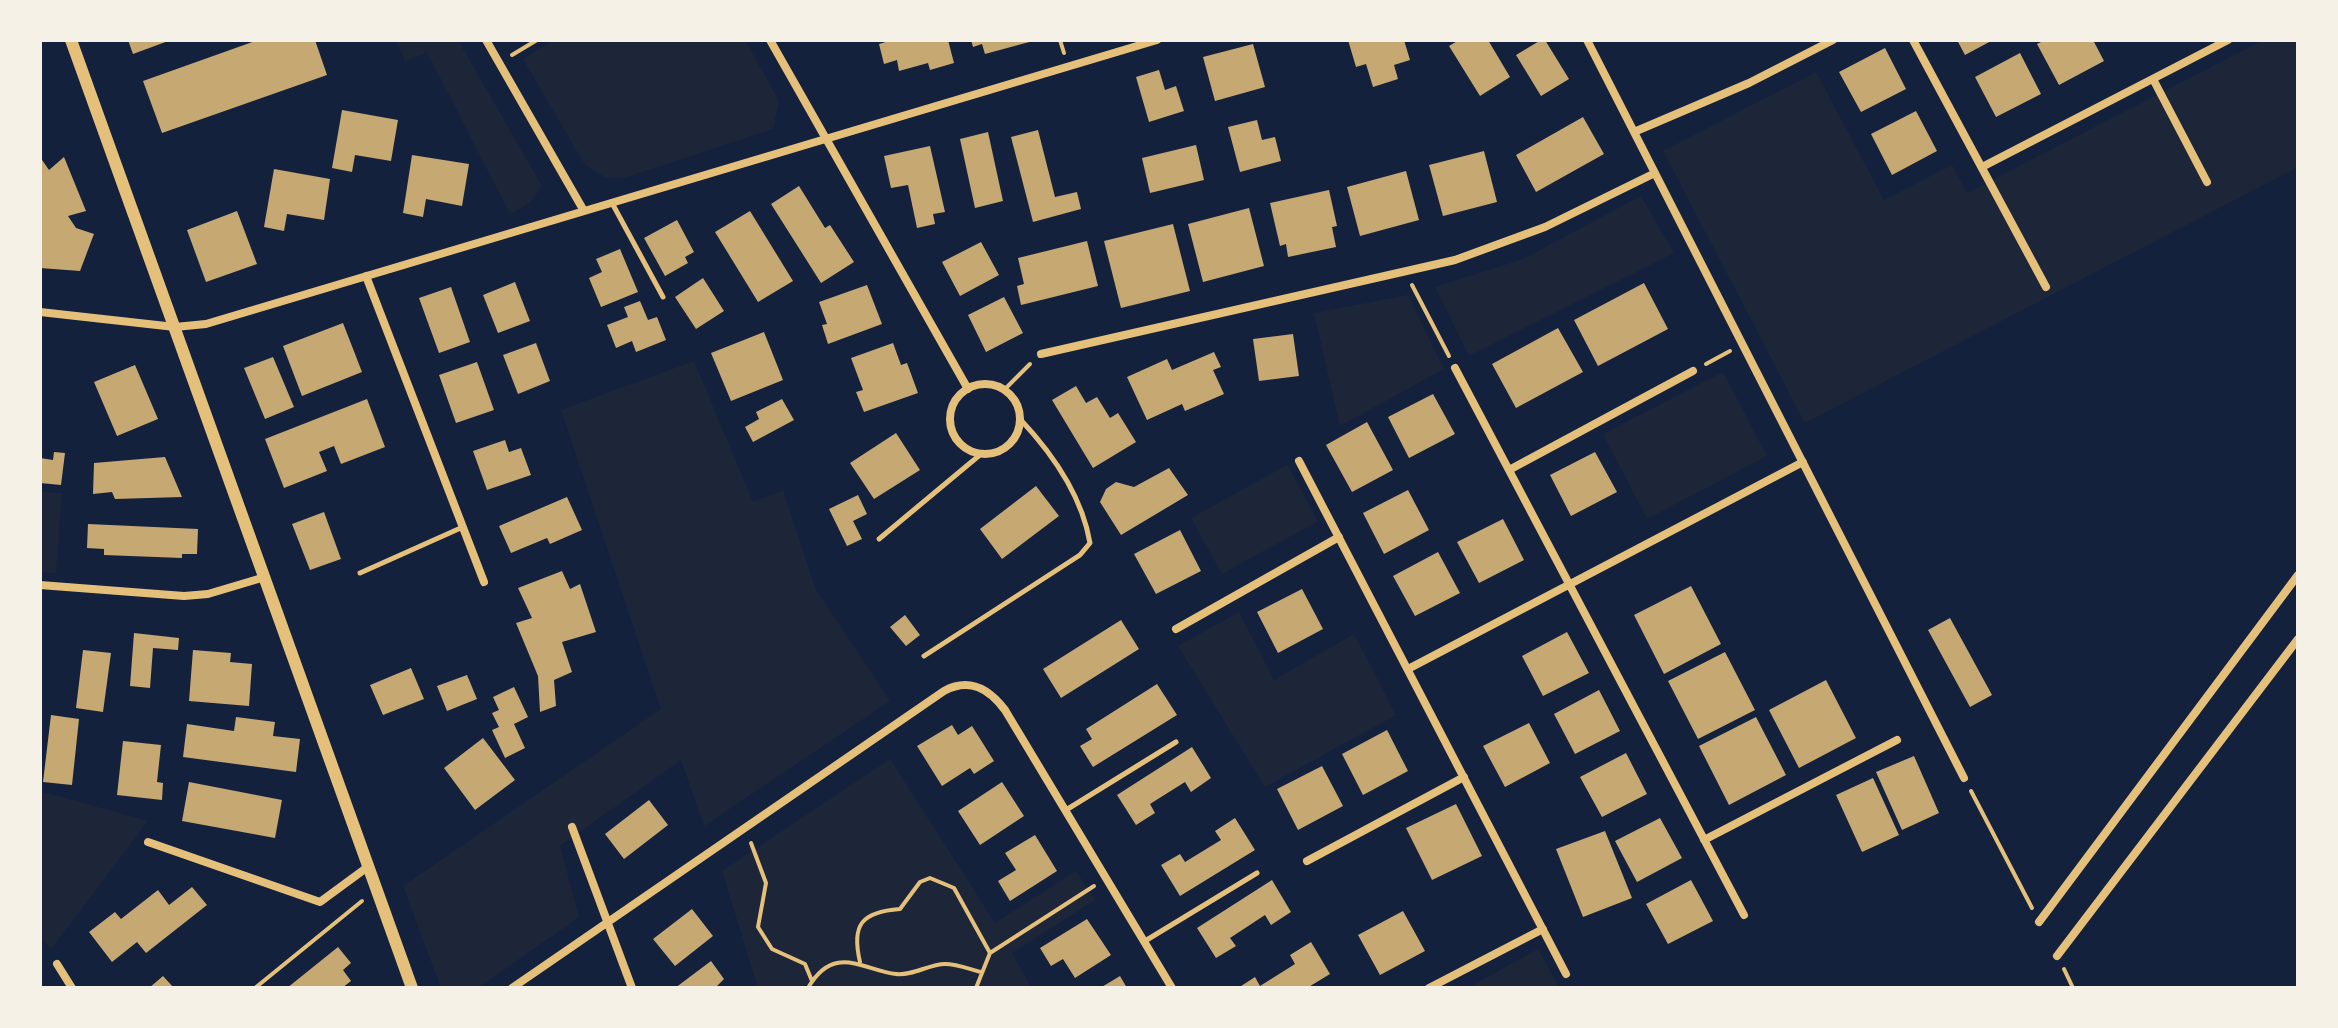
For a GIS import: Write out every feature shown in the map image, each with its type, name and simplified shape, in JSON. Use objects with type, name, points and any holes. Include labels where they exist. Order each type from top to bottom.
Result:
[{"type":"street","points":[[71,40],[412,988]]},
{"type":"street","points":[[486,40],[584,211]]},
{"type":"street","points":[[770,40],[968,389]]},
{"type":"street","points":[[40,312],[175,327],[206,324],[1157,40]]},
{"type":"street","points":[[1587,40],[1964,778]]},
{"type":"street","points":[[1634,132],[1749,83],[1833,40]]},
{"type":"street","points":[[1913,40],[2046,287]]},
{"type":"street","points":[[1982,167],[2228,40]]},
{"type":"street","points":[[2153,79],[2207,182]]},
{"type":"street","points":[[1041,354],[1455,260],[1523,236],[1655,173]]},
{"type":"street","points":[[366,276],[484,582]]},
{"type":"street","points":[[1455,368],[1744,915]]},
{"type":"street","points":[[1509,470],[1693,371]]},
{"type":"street","points":[[989,385],[1004,390],[1016,403],[1020,419],[1017,434],[1007,447],[981,454],[961,445],[951,426],[953,405],[968,389],[989,385]]},
{"type":"street","points":[[1299,461],[1566,974]]},
{"type":"street","points":[[1408,669],[1803,462]]},
{"type":"street","points":[[1176,629],[1339,537]]},
{"type":"street","points":[[2039,922],[2298,575]]},
{"type":"street","points":[[40,585],[184,596],[208,594],[265,577]]},
{"type":"street","points":[[2057,956],[2298,639]]},
{"type":"street","points":[[512,988],[944,691],[965,684],[986,690],[999,702],[1172,988]]},
{"type":"street","points":[[1704,840],[1897,740]]},
{"type":"street","points":[[1307,861],[1464,777]]},
{"type":"street","points":[[572,827],[632,988]]},
{"type":"street","points":[[148,842],[320,902],[369,866]]},
{"type":"street","points":[[1429,988],[1543,929]]},
{"type":"street","points":[[57,964],[72,988]]},
{"type":"lane","points":[[612,202],[663,297]]},
{"type":"lane","points":[[924,656],[1080,555],[1090,543],[1087,525],[1042,439],[1020,419]]},
{"type":"lane","points":[[879,539],[981,454]]},
{"type":"lane","points":[[360,573],[463,527]]},
{"type":"lane","points":[[1065,810],[1176,742]]},
{"type":"lane","points":[[1144,941],[1257,873]]},
{"type":"path","points":[[499,62],[537,40]]},
{"type":"path","points":[[1406,272],[1455,368]]},
{"type":"path","points":[[1693,371],[1742,344]]},
{"type":"path","points":[[1004,390],[1041,354]]},
{"type":"path","points":[[1964,778],[2039,922]]},
{"type":"path","points":[[745,828],[766,883],[758,927],[772,949],[805,964],[812,981]]},
{"type":"path","points":[[860,962],[855,940],[865,918],[873,912],[900,909],[920,882],[930,878],[954,888],[990,953]]},
{"type":"path","points":[[976,988],[990,953],[1106,878]]},
{"type":"path","points":[[255,988],[377,889]]},
{"type":"path","points":[[2057,956],[2073,988]]},
{"type":"path","points":[[808,988],[828,968],[844,962],[860,962],[898,975],[942,964],[981,972]]},
{"type":"shaded area","points":[[396,40],[458,40],[542,186],[530,203],[510,214],[427,52],[405,61]]},
{"type":"shaded area","points":[[554,40],[745,40],[779,101],[773,129],[624,178],[606,178],[585,165],[523,59]]},
{"type":"shaded area","points":[[2263,40],[2298,40],[2298,167],[1805,423],[1663,151],[1816,72],[1884,200],[1952,165],[1967,193]]},
{"type":"shaded area","points":[[1641,196],[1674,253],[1469,356],[1435,287],[1523,259]]},
{"type":"shaded area","points":[[1408,295],[1444,369],[1340,426],[1314,313]]},
{"type":"shaded area","points":[[694,361],[753,502],[783,490],[816,590],[890,701],[704,826],[681,760],[560,846],[579,917],[478,988],[441,988],[403,886],[661,709],[561,410]]},
{"type":"shaded area","points":[[1723,372],[1767,456],[1647,519],[1603,434]]},
{"type":"shaded area","points":[[1287,465],[1318,521],[1222,574],[1191,518]]},
{"type":"shaded area","points":[[40,492],[62,493],[56,573],[40,572]]},
{"type":"shaded area","points":[[1239,612],[1274,680],[1354,634],[1396,715],[1265,787],[1178,646]]},
{"type":"shaded area","points":[[890,759],[995,923],[1076,871],[1095,900],[1012,953],[1032,988],[758,988],[722,871]]},
{"type":"shaded area","points":[[40,791],[148,821],[51,949],[40,937]]},
{"type":"shaded area","points":[[1538,949],[1560,988],[1468,988]]},
{"type":"building","points":[[128,40],[171,40],[133,54]]},
{"type":"building","points":[[258,40],[315,40],[327,75],[162,133],[143,81]]},
{"type":"building","points":[[892,40],[948,40],[954,63],[930,70],[928,63],[899,71],[897,60],[884,64],[879,44]]},
{"type":"building","points":[[971,40],[1033,41],[985,54],[982,44],[973,47]]},
{"type":"building","points":[[1348,40],[1404,40],[1410,60],[1394,65],[1398,79],[1373,87],[1366,64],[1356,67]]},
{"type":"building","points":[[1459,40],[1488,40],[1510,77],[1480,96],[1449,46]]},
{"type":"building","points":[[1545,40],[1569,79],[1541,96],[1516,55]]},
{"type":"building","points":[[1957,40],[1993,40],[1965,55]]},
{"type":"building","points":[[2045,40],[2093,40],[2104,61],[2059,85],[2037,44]]},
{"type":"building","points":[[1253,44],[1265,87],[1215,101],[1203,57]]},
{"type":"building","points":[[1885,48],[1906,89],[1861,112],[1839,72]]},
{"type":"building","points":[[2020,53],[2041,94],[1996,117],[1975,77]]},
{"type":"building","points":[[1159,70],[1165,90],[1176,86],[1184,111],[1149,122],[1136,77]]},
{"type":"building","points":[[342,110],[398,120],[391,161],[355,155],[352,172],[332,168]]},
{"type":"building","points":[[1916,111],[1937,151],[1892,175],[1871,134]]},
{"type":"building","points":[[1583,117],[1604,154],[1536,192],[1516,155]]},
{"type":"building","points":[[1257,120],[1262,140],[1275,137],[1281,161],[1240,172],[1228,127]]},
{"type":"building","points":[[1038,130],[1055,197],[1077,192],[1081,209],[1033,222],[1011,137]]},
{"type":"building","points":[[988,132],[1003,201],[975,208],[960,139]]},
{"type":"building","points":[[1196,145],[1204,180],[1150,193],[1142,158]]},
{"type":"building","points":[[930,146],[945,212],[933,214],[935,224],[917,228],[908,185],[891,188],[884,156]]},
{"type":"building","points":[[1484,151],[1497,202],[1443,216],[1429,165]]},
{"type":"building","points":[[412,155],[469,164],[462,206],[426,199],[423,217],[403,213]]},
{"type":"building","points":[[40,157],[49,170],[64,157],[86,211],[68,216],[76,228],[94,234],[80,271],[40,268]]},
{"type":"building","points":[[274,169],[330,179],[324,220],[287,214],[284,231],[264,227]]},
{"type":"building","points":[[1406,171],[1419,220],[1360,236],[1347,187]]},
{"type":"building","points":[[799,186],[825,228],[830,225],[854,262],[821,283],[771,204]]},
{"type":"building","points":[[1329,190],[1337,226],[1332,227],[1336,247],[1288,257],[1286,244],[1280,246],[1270,203]]},
{"type":"building","points":[[1249,208],[1264,266],[1203,282],[1188,224]]},
{"type":"building","points":[[237,211],[257,264],[206,282],[187,230]]},
{"type":"building","points":[[750,211],[793,281],[758,302],[715,232]]},
{"type":"building","points":[[677,220],[694,252],[685,257],[688,263],[665,276],[644,238]]},
{"type":"building","points":[[1173,224],[1190,291],[1121,308],[1104,241]]},
{"type":"building","points":[[1087,241],[1098,286],[1021,305],[1017,286],[1024,284],[1018,258]]},
{"type":"building","points":[[981,242],[999,275],[960,296],[942,262]]},
{"type":"building","points":[[620,249],[638,292],[601,307],[589,278],[602,272],[596,259]]},
{"type":"building","points":[[703,278],[724,311],[696,329],[675,297]]},
{"type":"building","points":[[515,282],[530,321],[498,333],[483,295]]},
{"type":"building","points":[[1644,283],[1668,329],[1598,366],[1574,320]]},
{"type":"building","points":[[867,285],[882,324],[828,344],[822,325],[827,324],[819,302]]},
{"type":"building","points":[[451,287],[470,342],[439,353],[419,298]]},
{"type":"building","points":[[1004,297],[1023,333],[986,352],[968,315]]},
{"type":"building","points":[[640,301],[648,320],[657,317],[666,340],[636,352],[632,341],[616,348],[607,325],[628,317],[624,307]]},
{"type":"building","points":[[343,323],[362,372],[302,396],[283,346]]},
{"type":"building","points":[[1558,328],[1583,372],[1516,408],[1492,364]]},
{"type":"building","points":[[764,332],[783,380],[731,401],[711,353]]},
{"type":"building","points":[[1293,334],[1299,376],[1259,381],[1253,339]]},
{"type":"building","points":[[536,343],[550,381],[518,394],[503,355]]},
{"type":"building","points":[[893,343],[901,365],[907,363],[918,393],[864,412],[856,392],[863,390],[851,358]]},
{"type":"building","points":[[1214,352],[1221,367],[1213,370],[1224,394],[1185,411],[1182,404],[1147,420],[1127,377],[1167,359],[1172,370]]},
{"type":"building","points":[[273,357],[294,407],[265,419],[244,368]]},
{"type":"building","points":[[477,362],[494,410],[456,423],[439,375]]},
{"type":"building","points":[[135,365],[158,419],[117,436],[94,382]]},
{"type":"building","points":[[1076,386],[1086,403],[1097,397],[1110,418],[1118,413],[1136,442],[1093,468],[1052,400]]},
{"type":"building","points":[[1433,394],[1455,434],[1409,458],[1388,417]]},
{"type":"building","points":[[367,399],[385,447],[341,464],[334,446],[319,452],[327,471],[284,488],[265,439]]},
{"type":"building","points":[[782,399],[794,420],[753,442],[745,427],[759,419],[756,412]]},
{"type":"building","points":[[1367,422],[1393,470],[1352,492],[1326,445]]},
{"type":"building","points":[[896,433],[920,470],[874,499],[850,463]]},
{"type":"building","points":[[505,440],[509,452],[521,448],[531,475],[487,490],[473,451]]},
{"type":"building","points":[[54,452],[65,453],[61,485],[40,483],[40,458],[53,460]]},
{"type":"building","points":[[1595,452],[1617,492],[1571,516],[1550,475]]},
{"type":"building","points":[[165,457],[182,497],[115,499],[112,492],[93,494],[94,463]]},
{"type":"building","points":[[1169,468],[1188,495],[1121,535],[1100,502],[1106,489],[1116,482],[1134,487]]},
{"type":"building","points":[[1036,486],[1059,516],[1002,559],[980,529]]},
{"type":"building","points":[[1408,490],[1429,530],[1384,554],[1363,513]]},
{"type":"building","points":[[858,495],[867,514],[853,521],[862,539],[847,546],[829,509]]},
{"type":"building","points":[[567,497],[582,530],[550,544],[547,538],[511,553],[499,526]]},
{"type":"building","points":[[324,512],[341,559],[310,570],[292,524]]},
{"type":"building","points":[[1503,519],[1524,560],[1479,583],[1457,542]]},
{"type":"building","points":[[88,524],[198,529],[197,554],[182,554],[182,558],[104,555],[104,549],[87,548]]},
{"type":"building","points":[[1180,530],[1201,571],[1156,594],[1134,554]]},
{"type":"building","points":[[1438,552],[1460,593],[1415,616],[1393,576]]},
{"type":"building","points":[[562,571],[570,589],[580,584],[596,632],[562,642],[572,672],[554,680],[556,706],[540,712],[538,676],[516,623],[532,618],[518,588]]},
{"type":"building","points":[[1691,586],[1721,644],[1664,674],[1634,615]]},
{"type":"building","points":[[1302,589],[1323,629],[1278,653],[1257,612]]},
{"type":"building","points":[[905,615],[920,635],[906,646],[890,627]]},
{"type":"building","points":[[1950,618],[1992,695],[1970,707],[1928,630]]},
{"type":"building","points":[[1121,620],[1139,649],[1061,698],[1043,669]]},
{"type":"building","points":[[1567,632],[1589,673],[1543,696],[1522,656]]},
{"type":"building","points":[[134,633],[179,638],[178,650],[153,648],[150,688],[130,686]]},
{"type":"building","points":[[83,650],[111,653],[103,712],[76,708]]},
{"type":"building","points":[[193,650],[231,653],[230,662],[252,664],[249,706],[189,701]]},
{"type":"building","points":[[1725,652],[1755,710],[1698,739],[1668,681]]},
{"type":"building","points":[[411,668],[424,699],[383,715],[370,685]]},
{"type":"building","points":[[467,675],[477,699],[447,711],[437,686]]},
{"type":"building","points":[[1826,680],[1856,738],[1799,768],[1769,710]]},
{"type":"building","points":[[1157,684],[1177,715],[1093,767],[1080,746],[1092,739],[1086,729]]},
{"type":"building","points":[[514,687],[528,717],[514,724],[525,748],[505,758],[492,730],[499,727],[492,713],[499,710],[493,697]]},
{"type":"building","points":[[1599,690],[1620,731],[1575,754],[1554,714]]},
{"type":"building","points":[[51,715],[79,719],[72,785],[43,782]]},
{"type":"building","points":[[236,717],[275,722],[273,736],[300,739],[296,772],[183,757],[187,724],[234,731]]},
{"type":"building","points":[[1756,717],[1786,775],[1729,805],[1699,746]]},
{"type":"building","points":[[1529,723],[1550,763],[1505,787],[1483,746]]},
{"type":"building","points":[[952,725],[958,735],[972,726],[994,761],[974,774],[970,768],[942,786],[917,746]]},
{"type":"building","points":[[1387,730],[1408,771],[1363,795],[1342,754]]},
{"type":"building","points":[[483,738],[515,780],[475,810],[444,768]]},
{"type":"building","points":[[123,741],[161,745],[157,782],[163,783],[162,800],[117,795]]},
{"type":"building","points":[[1192,747],[1211,778],[1191,792],[1185,782],[1150,804],[1155,813],[1136,825],[1117,795]]},
{"type":"building","points":[[1626,753],[1647,794],[1602,817],[1580,777]]},
{"type":"building","points":[[1914,756],[1939,813],[1902,830],[1876,772]]},
{"type":"building","points":[[1322,766],[1343,806],[1298,830],[1277,789]]},
{"type":"building","points":[[1873,778],[1899,835],[1862,852],[1836,795]]},
{"type":"building","points":[[189,782],[282,800],[275,838],[182,821]]},
{"type":"building","points":[[1002,782],[1024,816],[980,845],[958,811]]},
{"type":"building","points":[[649,800],[668,825],[624,859],[605,834]]},
{"type":"building","points":[[1456,804],[1482,856],[1432,880],[1406,828]]},
{"type":"building","points":[[1235,818],[1255,850],[1180,896],[1161,865],[1180,854],[1185,862],[1221,840],[1215,831]]},
{"type":"building","points":[[1660,818],[1682,858],[1637,882],[1615,841]]},
{"type":"building","points":[[1605,831],[1632,898],[1583,917],[1556,849]]},
{"type":"building","points":[[1035,835],[1057,871],[1010,901],[998,881],[1016,870],[1005,853]]},
{"type":"building","points":[[1272,880],[1291,912],[1271,925],[1265,915],[1230,938],[1236,946],[1216,958],[1197,928]]},
{"type":"building","points":[[1691,880],[1713,921],[1668,944],[1646,904]]},
{"type":"building","points":[[192,887],[207,905],[146,953],[137,942],[112,962],[89,932],[115,912],[121,919],[158,890],[169,905]]},
{"type":"building","points":[[692,909],[713,936],[675,966],[653,939]]},
{"type":"building","points":[[1403,911],[1425,951],[1380,975],[1358,935]]},
{"type":"building","points":[[1087,919],[1111,955],[1075,978],[1063,959],[1051,966],[1040,948]]},
{"type":"building","points":[[1311,942],[1330,974],[1307,988],[1238,988],[1255,977],[1260,986],[1295,964],[1290,955]]},
{"type":"building","points":[[338,947],[351,963],[343,970],[351,981],[342,988],[287,988]]},
{"type":"building","points":[[711,961],[724,979],[715,988],[675,988]]},
{"type":"building","points":[[163,976],[174,988],[149,988]]},
{"type":"building","points":[[1120,976],[1127,988],[1100,988]]}]
